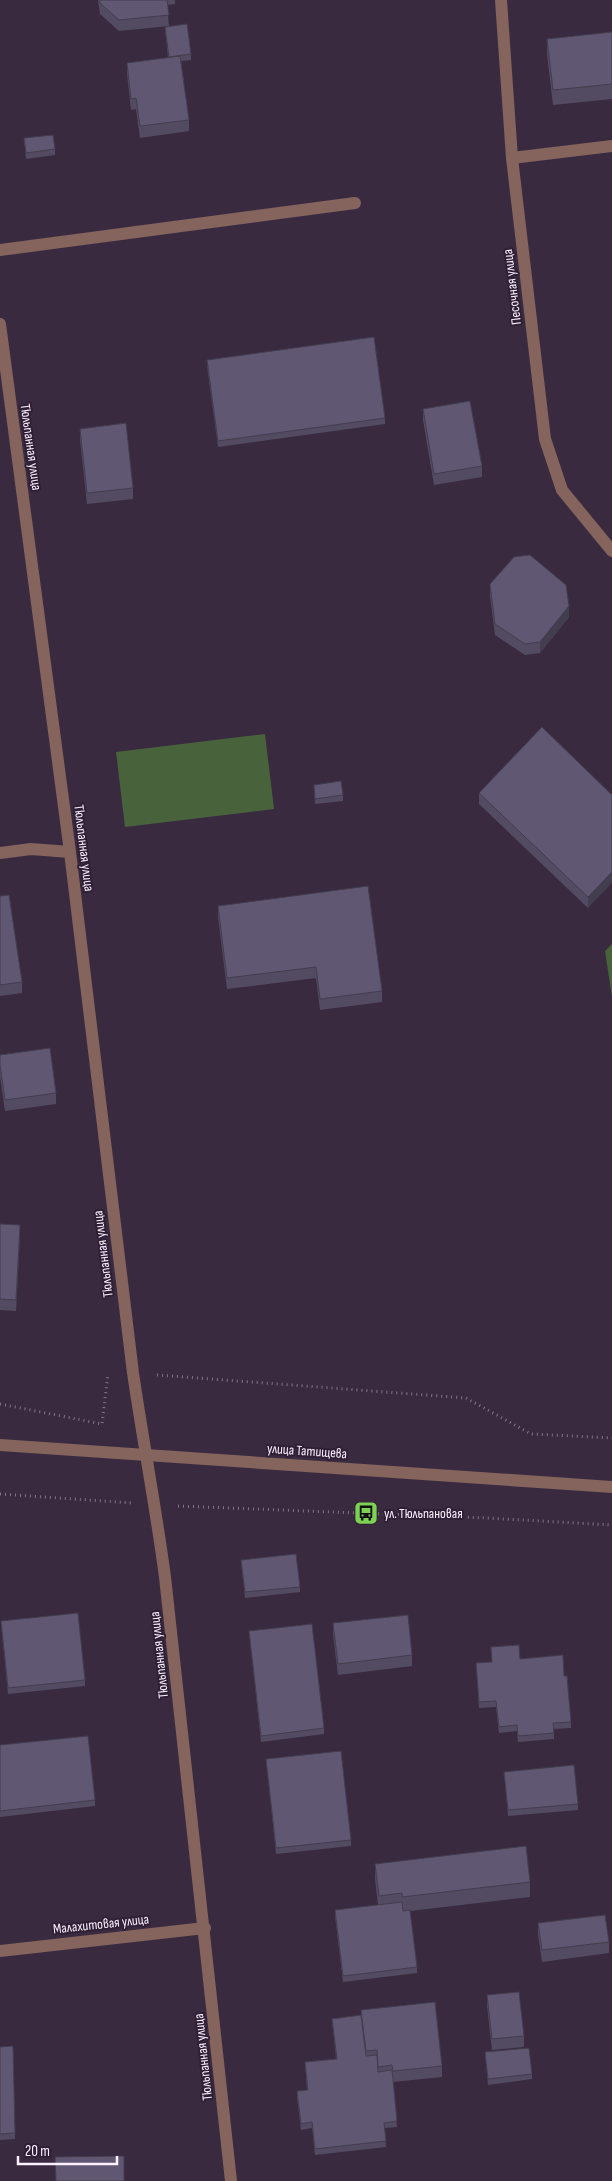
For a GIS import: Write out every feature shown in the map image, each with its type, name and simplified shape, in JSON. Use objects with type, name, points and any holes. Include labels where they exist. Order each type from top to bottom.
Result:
[{"type":"street","name":"Песочная улица","points":[[501,0],[512,158],[544,439],[562,490],[612,551]]},
{"type":"street","points":[[512,158],[612,146]]},
{"type":"street","points":[[0,250],[355,203]]},
{"type":"street","name":"Тюльпанная улица","points":[[0,324],[70,852],[133,1373],[144,1455],[155,1505],[232,2181]]},
{"type":"street","points":[[0,853],[31,849],[70,852]]},
{"type":"street","name":"улица Татищева","points":[[0,1445],[612,1487]]},
{"type":"street","name":"Малахитовая улица","points":[[0,1951],[204,1928]]},
{"type":"path","points":[[0,1404],[102,1424],[108,1369],[133,1373],[466,1398],[531,1434],[612,1438]]},
{"type":"path","points":[[0,1494],[155,1505],[487,1518],[612,1526]]},
{"type":"green space","points":[[265,734],[274,809],[125,827],[116,752]]},
{"type":"green space","points":[[612,944],[612,997],[605,951]]},
{"type":"building","points":[[100,0],[167,0],[169,15],[119,20],[100,3]]},
{"type":"building","points":[[187,24],[191,54],[169,57],[165,27]]},
{"type":"building","points":[[612,32],[612,84],[553,90],[547,39]]},
{"type":"building","points":[[180,56],[189,120],[140,126],[136,98],[131,99],[127,63]]},
{"type":"building","points":[[53,135],[55,149],[26,153],[24,138]]},
{"type":"building","points":[[374,337],[385,418],[218,441],[207,360]]},
{"type":"building","points":[[470,401],[482,466],[434,474],[423,409]]},
{"type":"building","points":[[126,423],[133,488],[87,493],[80,429]]},
{"type":"building","points":[[530,555],[566,585],[569,606],[540,642],[525,644],[495,624],[490,584],[514,557]]},
{"type":"building","points":[[542,727],[612,795],[612,872],[588,897],[479,793]]},
{"type":"building","points":[[341,781],[343,795],[315,799],[314,785]]},
{"type":"building","points":[[368,886],[382,991],[320,999],[316,967],[227,978],[218,906]]},
{"type":"building","points":[[9,895],[22,982],[0,985],[0,896]]},
{"type":"building","points":[[50,1048],[56,1093],[5,1100],[0,1055]]},
{"type":"building","points":[[0,1224],[20,1225],[16,1300],[0,1299]]},
{"type":"building","points":[[296,1554],[300,1587],[245,1592],[241,1560]]},
{"type":"building","points":[[78,1613],[85,1680],[8,1688],[1,1621]]},
{"type":"building","points":[[408,1615],[412,1655],[338,1664],[333,1623]]},
{"type":"building","points":[[312,1624],[324,1728],[261,1736],[249,1631]]},
{"type":"building","points":[[519,1645],[520,1659],[563,1655],[571,1722],[553,1723],[554,1733],[518,1736],[517,1725],[499,1727],[496,1701],[479,1702],[476,1663],[492,1662],[491,1647]]},
{"type":"building","points":[[88,1736],[95,1800],[0,1811],[0,1745]]},
{"type":"building","points":[[341,1751],[351,1840],[276,1848],[266,1759]]},
{"type":"building","points":[[574,1765],[578,1804],[508,1810],[504,1772]]},
{"type":"building","points":[[526,1846],[530,1882],[402,1897],[402,1893],[379,1896],[375,1864]]},
{"type":"building","points":[[402,1902],[403,1911],[410,1910],[417,1967],[343,1976],[335,1910]]},
{"type":"building","points":[[605,1915],[609,1942],[542,1950],[538,1923]]},
{"type":"building","points":[[519,1992],[524,2036],[492,2039],[487,1995]]},
{"type":"building","points":[[435,2002],[442,2066],[393,2071],[392,2065],[378,2067],[377,2050],[366,2051],[361,2010]]},
{"type":"building","points":[[361,2015],[366,2056],[377,2055],[378,2072],[392,2070],[397,2121],[384,2123],[386,2141],[315,2149],[312,2122],[301,2124],[297,2091],[308,2090],[305,2062],[337,2059],[332,2019]]},
{"type":"building","points":[[13,2046],[15,2133],[0,2134],[0,2047]]},
{"type":"building","points":[[529,2048],[532,2074],[488,2079],[485,2052]]},
{"type":"building","points":[[124,2156],[124,2181],[56,2181],[55,2157]]},
{"type":"place","name":"ул. Тюльпановая","points":[[366,1513]]}]
